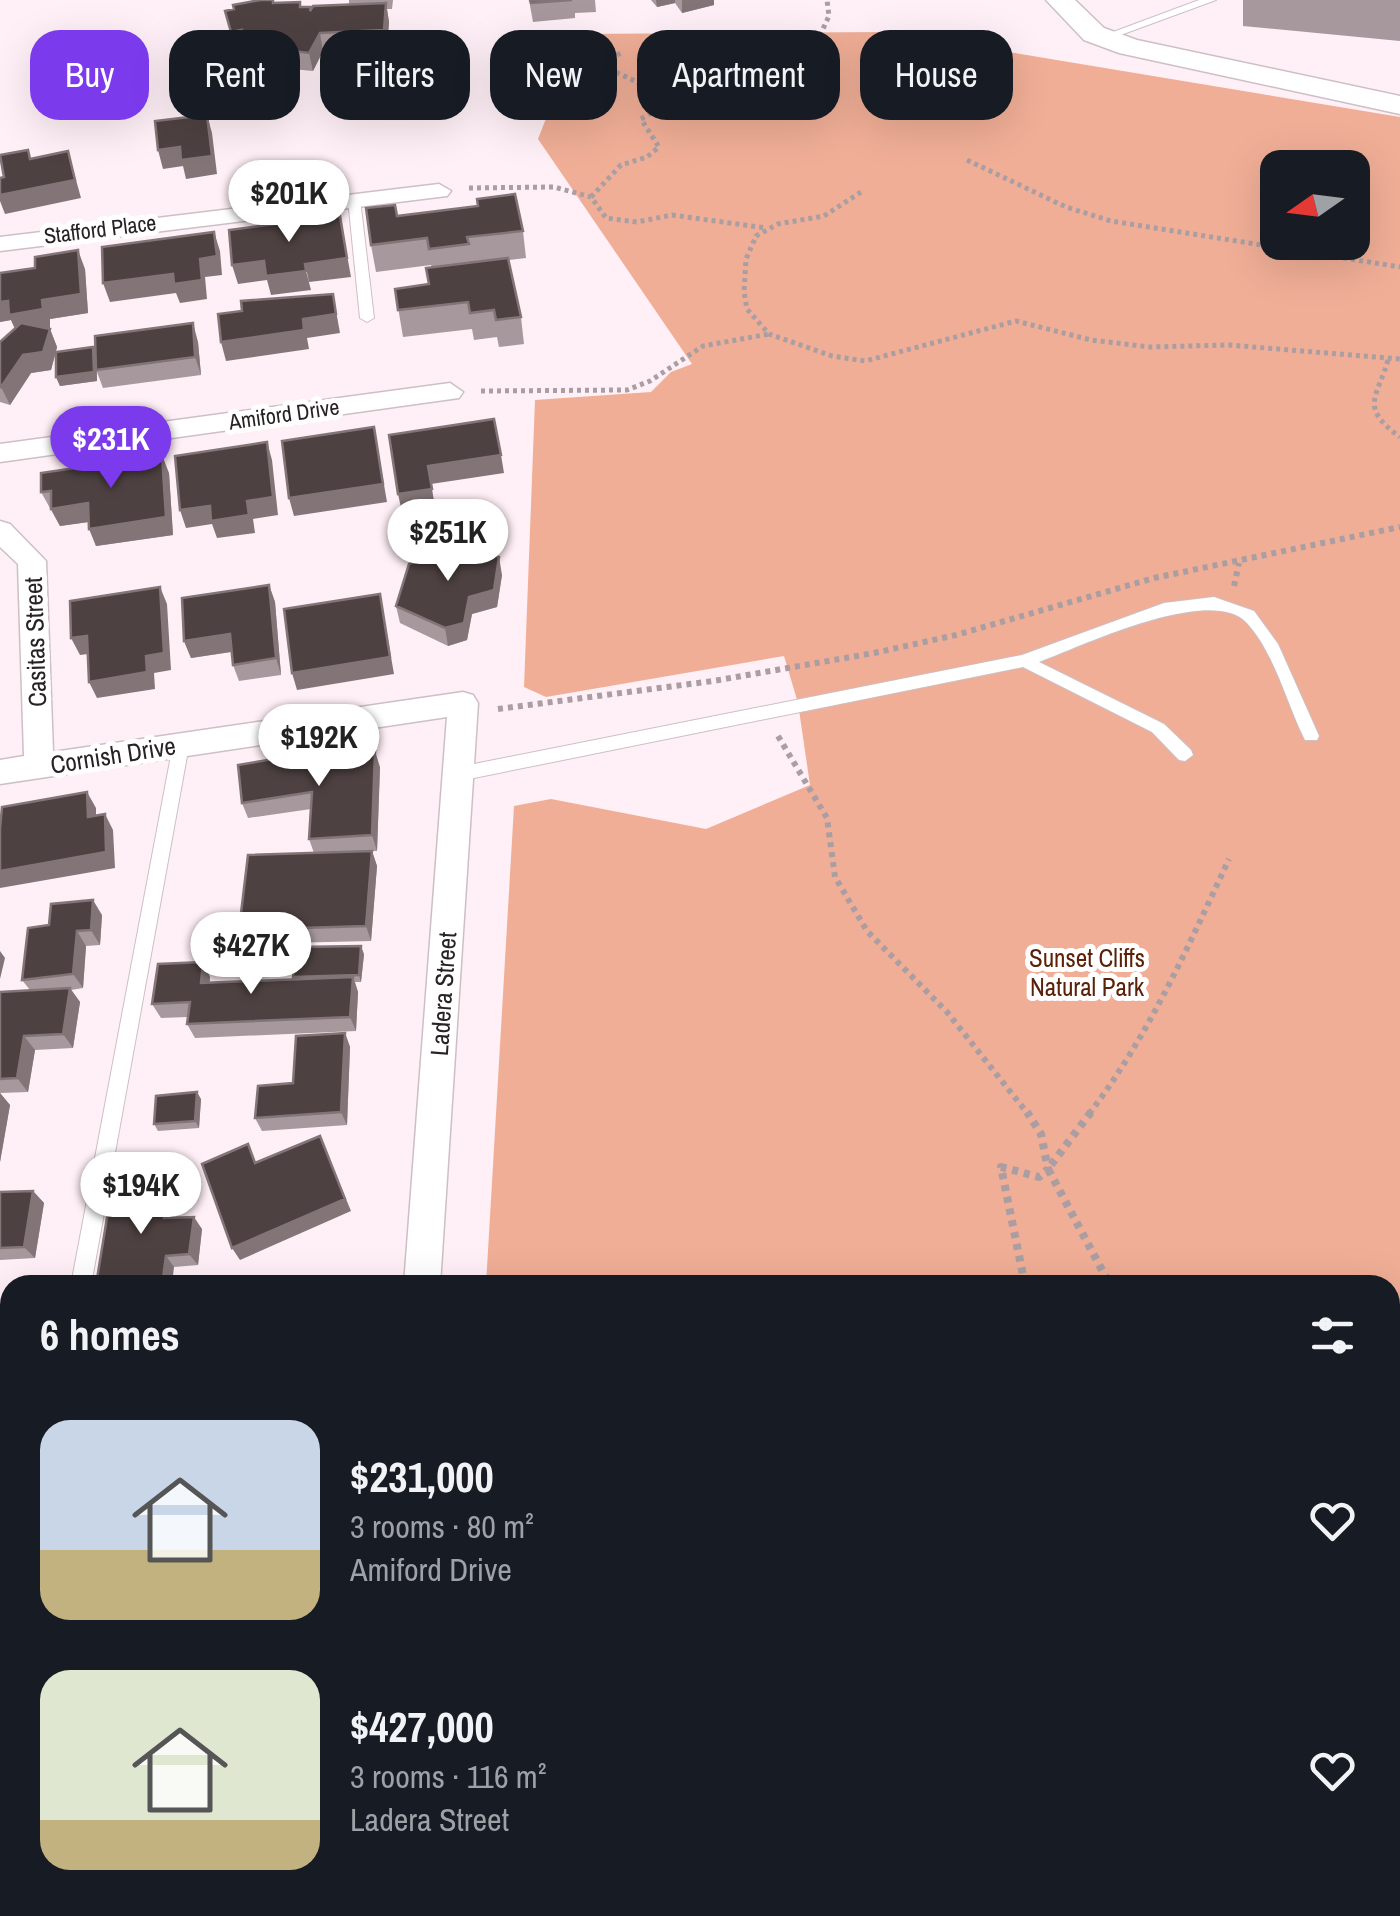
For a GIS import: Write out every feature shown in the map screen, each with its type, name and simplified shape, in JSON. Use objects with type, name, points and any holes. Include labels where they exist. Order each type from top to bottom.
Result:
[{"type":"street","points":[[1060,0],[1074,18],[1103,38],[1210,66],[1400,105]]},
{"type":"street","name":"Stafford Place","points":[[0,244],[439,191]]},
{"type":"street","name":"Amiford Drive","points":[[0,453],[450,392]]},
{"type":"street","name":"Casitas Street","points":[[0,531],[32,561],[40,767]]},
{"type":"street","name":"Cornish Drive","points":[[0,772],[462,708]]},
{"type":"street","name":"Ladera Street","points":[[423,1275],[462,708]]},
{"type":"lane","points":[[1103,38],[1210,0]]},
{"type":"lane","points":[[354,199],[367,318]]},
{"type":"lane","points":[[458,774],[1024,661],[1164,609],[1214,604],[1248,615],[1270,644],[1311,736]]},
{"type":"lane","points":[[1024,661],[1158,728],[1186,755]]},
{"type":"lane","points":[[84,1275],[182,744]]},
{"type":"path","points":[[822,30],[829,16],[828,0]]},
{"type":"path","points":[[623,52],[607,60],[609,68],[637,82]]},
{"type":"path","points":[[592,197],[621,164],[647,157],[659,147],[642,120]]},
{"type":"path","points":[[967,160],[1066,207],[1110,220],[1400,267]]},
{"type":"path","points":[[439,191],[510,184],[554,186],[592,197],[606,218],[637,222],[672,214],[712,224],[767,228],[824,216],[861,192]]},
{"type":"path","points":[[767,228],[756,236],[746,259],[744,292],[747,309],[768,334]]},
{"type":"path","points":[[450,392],[626,390],[650,381],[703,346],[768,334],[832,356],[865,362],[1016,321],[1091,340],[1150,347],[1229,346],[1400,359]]},
{"type":"path","points":[[1388,360],[1374,389],[1376,408],[1383,424],[1400,437]]},
{"type":"path","points":[[462,708],[602,699],[928,642],[1158,577],[1310,550],[1400,527]]},
{"type":"path","points":[[746,676],[827,818],[836,876],[867,931],[947,1012],[1020,1101],[1041,1134],[1048,1170],[1105,1275]]},
{"type":"path","points":[[1024,1275],[1001,1167],[1039,1177],[1112,1084],[1176,974],[1228,860]]},
{"type":"green space","name":"Sunset Cliffs Natural Park","points":[[840,32],[860,32],[860,120],[1013,120],[1013,53],[1400,117],[1400,1275],[487,1275],[514,806],[551,799],[706,829],[810,785],[798,703],[784,656],[546,697],[524,687],[535,400],[651,392],[671,372],[692,364],[538,139],[545,120],[617,120],[617,34],[637,34],[637,120],[840,120]]},
{"type":"building","points":[[260,0],[300,2],[300,7],[311,7],[310,11],[313,6],[386,3],[384,30],[320,30],[309,53],[300,52],[300,30],[230,30],[225,11],[234,9],[233,5]]},
{"type":"building","points":[[530,0],[572,0],[531,3]]},
{"type":"building","points":[[208,120],[212,156],[181,160],[180,147],[158,150],[155,121]]},
{"type":"building","points":[[28,150],[30,159],[68,151],[75,180],[0,195],[0,178],[4,177],[0,155]]},
{"type":"building","points":[[515,194],[523,231],[467,237],[469,244],[429,249],[427,238],[371,245],[366,208],[395,205],[397,216],[478,206],[477,199]]},
{"type":"building","points":[[340,216],[347,258],[305,264],[306,271],[266,276],[264,261],[232,265],[229,230]]},
{"type":"building","points":[[214,232],[217,256],[200,259],[202,280],[174,284],[173,274],[103,283],[102,247]]},
{"type":"building","points":[[78,250],[81,294],[42,300],[43,309],[9,315],[8,301],[0,302],[0,273],[35,268],[35,257]]},
{"type":"building","points":[[508,258],[521,317],[496,320],[494,310],[470,313],[468,302],[398,310],[395,289],[429,284],[426,268]]},
{"type":"building","points":[[333,294],[336,314],[303,319],[304,330],[221,342],[218,314],[242,311],[241,301]]},
{"type":"building","points":[[21,323],[50,329],[43,352],[23,355],[1,387],[0,342]]},
{"type":"building","points":[[193,323],[195,357],[96,370],[95,336]]},
{"type":"building","points":[[93,347],[94,372],[56,377],[56,352]]},
{"type":"building","points":[[494,419],[501,455],[428,466],[432,489],[398,494],[389,435]]},
{"type":"building","points":[[374,427],[383,484],[289,498],[282,441]]},
{"type":"building","points":[[267,442],[273,497],[247,501],[249,515],[211,521],[210,506],[180,510],[175,456]]},
{"type":"building","points":[[162,455],[166,517],[89,529],[88,503],[51,509],[51,491],[41,492],[41,473]]},
{"type":"building","points":[[463,542],[499,557],[494,590],[469,597],[464,623],[445,628],[396,606],[409,564]]},
{"type":"building","points":[[269,585],[276,658],[233,665],[230,634],[184,641],[182,598]]},
{"type":"building","points":[[160,587],[164,653],[146,656],[147,672],[89,682],[87,636],[71,638],[70,601]]},
{"type":"building","points":[[380,594],[390,657],[292,673],[284,609]]},
{"type":"building","points":[[375,751],[372,835],[309,839],[312,792],[242,803],[238,765],[310,753]]},
{"type":"building","points":[[87,792],[88,817],[105,814],[106,852],[0,871],[2,807]]},
{"type":"building","points":[[372,851],[366,926],[239,930],[248,855]]},
{"type":"building","points":[[93,900],[91,930],[77,931],[73,974],[22,980],[28,928],[49,925],[51,904]]},
{"type":"building","points":[[361,946],[359,975],[293,977],[297,947]]},
{"type":"building","points":[[203,962],[201,983],[353,977],[350,1017],[187,1024],[190,1002],[152,1004],[158,964]]},
{"type":"building","points":[[70,988],[63,1034],[24,1036],[17,1078],[0,1079],[0,992]]},
{"type":"building","points":[[345,1033],[341,1112],[255,1118],[258,1086],[293,1083],[296,1036]]},
{"type":"building","points":[[197,1092],[195,1121],[154,1124],[156,1096]]},
{"type":"building","points":[[320,1136],[345,1199],[232,1248],[202,1164],[248,1144],[255,1163]]},
{"type":"building","points":[[169,1185],[164,1218],[194,1217],[189,1254],[166,1256],[163,1275],[98,1275],[112,1187]]},
{"type":"building","points":[[33,1191],[24,1247],[0,1248],[0,1192]]}]
